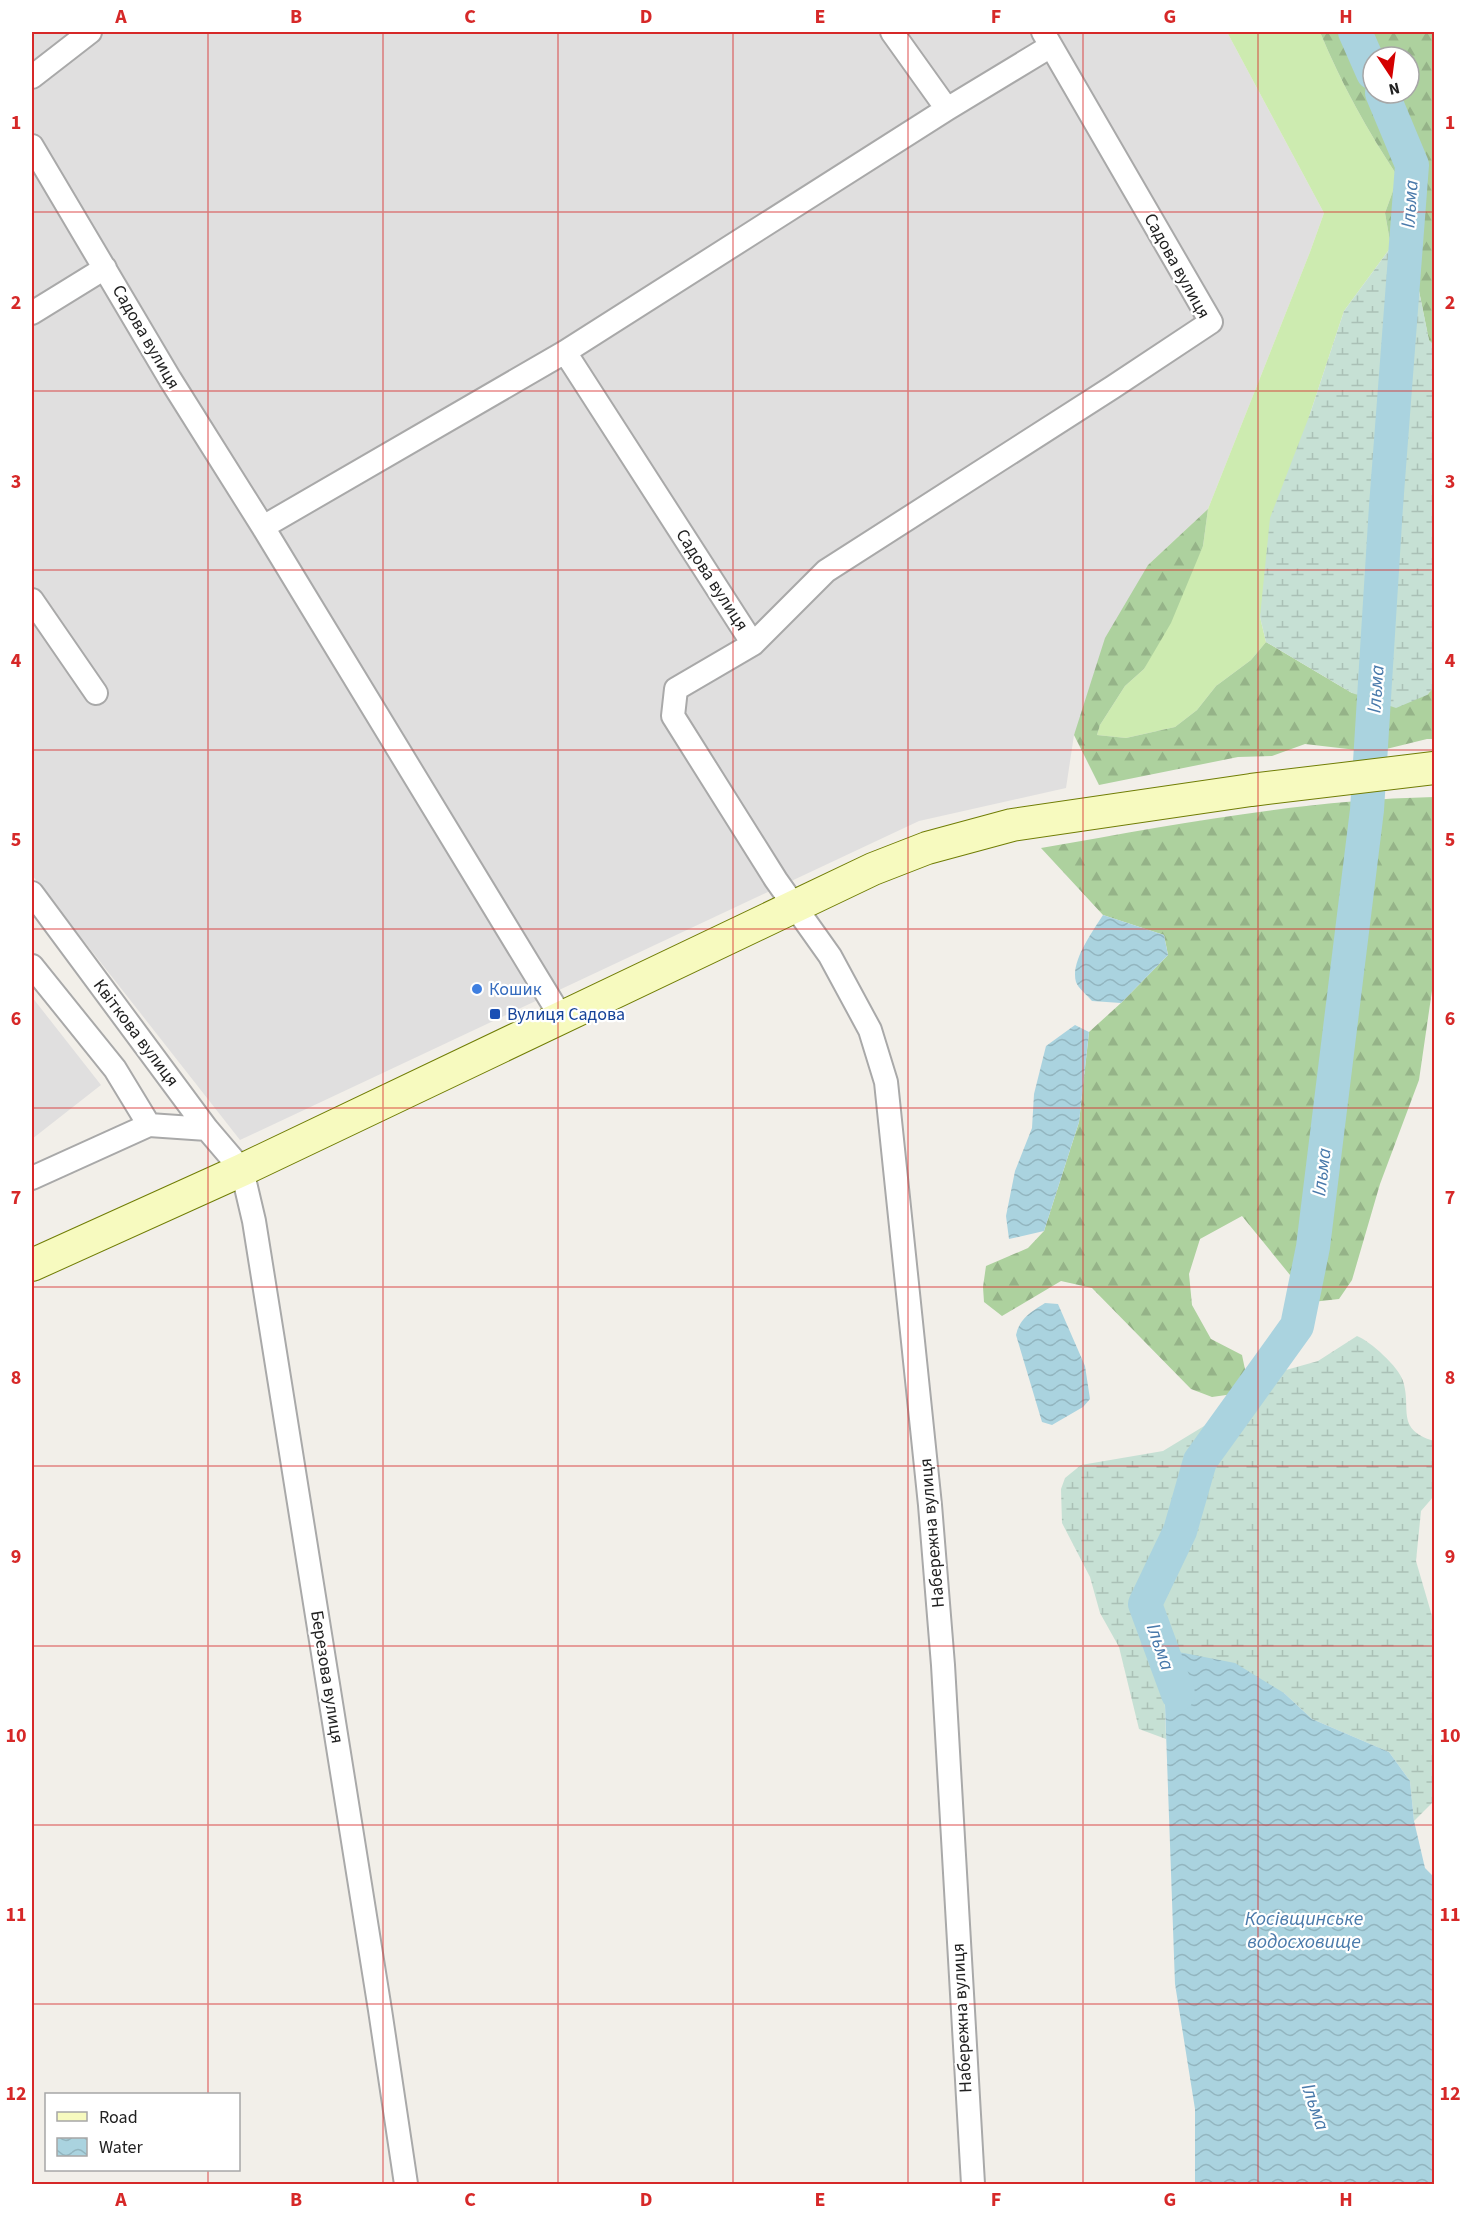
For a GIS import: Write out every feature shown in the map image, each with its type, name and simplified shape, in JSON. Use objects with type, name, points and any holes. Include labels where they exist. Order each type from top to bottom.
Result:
[{"type":"street","points":[[32,77],[90,32]]},
{"type":"street","points":[[892,32],[948,109]]},
{"type":"street","name":"Садова вулиця","points":[[263,527],[565,352],[948,109],[1047,39],[1211,322],[1103,394],[826,571],[753,644],[565,352]]},
{"type":"street","name":"Садова вулиця","points":[[32,146],[170,379],[263,527],[561,1017]]},
{"type":"street","points":[[32,313],[105,268]]},
{"type":"street","points":[[32,600],[96,693]]},
{"type":"street","name":"Набережна вулиця","points":[[753,644],[676,689],[673,716],[795,907],[830,956],[870,1030],[886,1082],[930,1505],[942,1654],[973,2184]]},
{"type":"street","points":[[32,1265],[242,1170],[873,869],[927,848],[1012,825],[1239,791],[1420,770]]},
{"type":"street","name":"Квіткова вулиця","points":[[32,893],[207,1129],[242,1170]]},
{"type":"street","points":[[32,966],[115,1069],[149,1125]]},
{"type":"street","points":[[32,1178],[149,1125],[207,1129]]},
{"type":"street","name":"Березова вулиця","points":[[242,1170],[254,1221],[379,1999],[406,2184]]},
{"type":"shaded area","points":[[32,32],[1227,32],[1324,213],[1208,509],[1148,565],[1074,735],[1066,788],[919,821],[240,1140],[32,875]]},
{"type":"shaded area","points":[[32,997],[101,1085],[32,1139]]},
{"type":"green space","points":[[1227,32],[1320,32],[1355,106],[1398,177],[1385,213],[1391,247],[1344,311],[1310,414],[1260,617],[1266,642],[1251,660],[1216,686],[1197,710],[1175,727],[1126,738],[1097,735],[1100,725],[1125,686],[1144,669],[1203,546],[1208,509],[1324,213]]},
{"type":"green space","points":[[1320,32],[1434,32],[1434,345],[1429,341],[1417,281],[1416,262],[1406,243],[1391,247],[1385,213],[1398,177],[1355,106]]},
{"type":"green space","points":[[1406,243],[1417,262],[1417,281],[1429,340],[1434,345],[1434,687],[1427,695],[1396,708],[1352,693],[1266,642],[1260,617],[1270,518],[1310,414],[1344,311],[1391,247]]},
{"type":"green space","points":[[1208,509],[1203,546],[1171,623],[1144,669],[1125,686],[1100,725],[1097,735],[1126,738],[1175,727],[1197,710],[1216,686],[1251,660],[1266,642],[1352,693],[1427,695],[1434,687],[1434,739],[1374,752],[1305,744],[1272,756],[1238,757],[1099,785],[1074,735],[1105,638],[1148,565]]},
{"type":"green space","points":[[1434,797],[1434,977],[1419,1080],[1380,1184],[1352,1280],[1339,1299],[1312,1302],[1242,1216],[1200,1239],[1189,1274],[1192,1305],[1211,1339],[1242,1355],[1247,1379],[1233,1394],[1212,1397],[1191,1389],[1092,1288],[1061,1281],[1002,1316],[984,1302],[983,1287],[986,1266],[1028,1248],[1044,1231],[1079,1122],[1089,1032],[1168,955],[1164,935],[1103,915],[1041,848],[1286,808]]},
{"type":"green space","points":[[1357,1336],[1376,1349],[1396,1369],[1403,1381],[1409,1424],[1422,1436],[1434,1441],[1434,1496],[1421,1511],[1416,1561],[1432,1616],[1434,1642],[1434,1801],[1414,1821],[1410,1781],[1389,1752],[1312,1719],[1284,1693],[1163,1649],[1166,1739],[1139,1729],[1119,1647],[1100,1613],[1090,1577],[1062,1523],[1061,1489],[1065,1478],[1081,1465],[1163,1451],[1270,1386],[1286,1370],[1318,1361]]},
{"type":"water","points":[[1103,915],[1164,935],[1168,955],[1121,1003],[1092,1001],[1076,982],[1076,965],[1079,956]]},
{"type":"water","points":[[1075,1025],[1089,1032],[1079,1122],[1044,1231],[1009,1239],[1006,1216],[1015,1171],[1032,1128],[1034,1094],[1046,1046]]},
{"type":"water","points":[[1045,1303],[1058,1304],[1085,1366],[1090,1399],[1083,1407],[1052,1425],[1042,1422],[1016,1335],[1023,1320]]},
{"type":"water","name":"Косівщинське водосховище","points":[[1163,1649],[1235,1663],[1284,1693],[1312,1719],[1389,1752],[1410,1781],[1414,1821],[1425,1868],[1434,1877],[1434,2184],[1195,2184],[1195,2109],[1175,1984]]},
{"type":"waterway","name":"Ільма","points":[[1355,32],[1361,46]]},
{"type":"waterway","name":"Ільма","points":[[1178,1694],[1145,1604],[1180,1531],[1200,1461],[1297,1326],[1313,1247],[1367,810],[1386,506],[1412,165],[1387,105]]},
{"type":"place","name":"Кошик","points":[[477,989]]},
{"type":"place","name":"Вулиця Садова","points":[[495,1014]]}]
